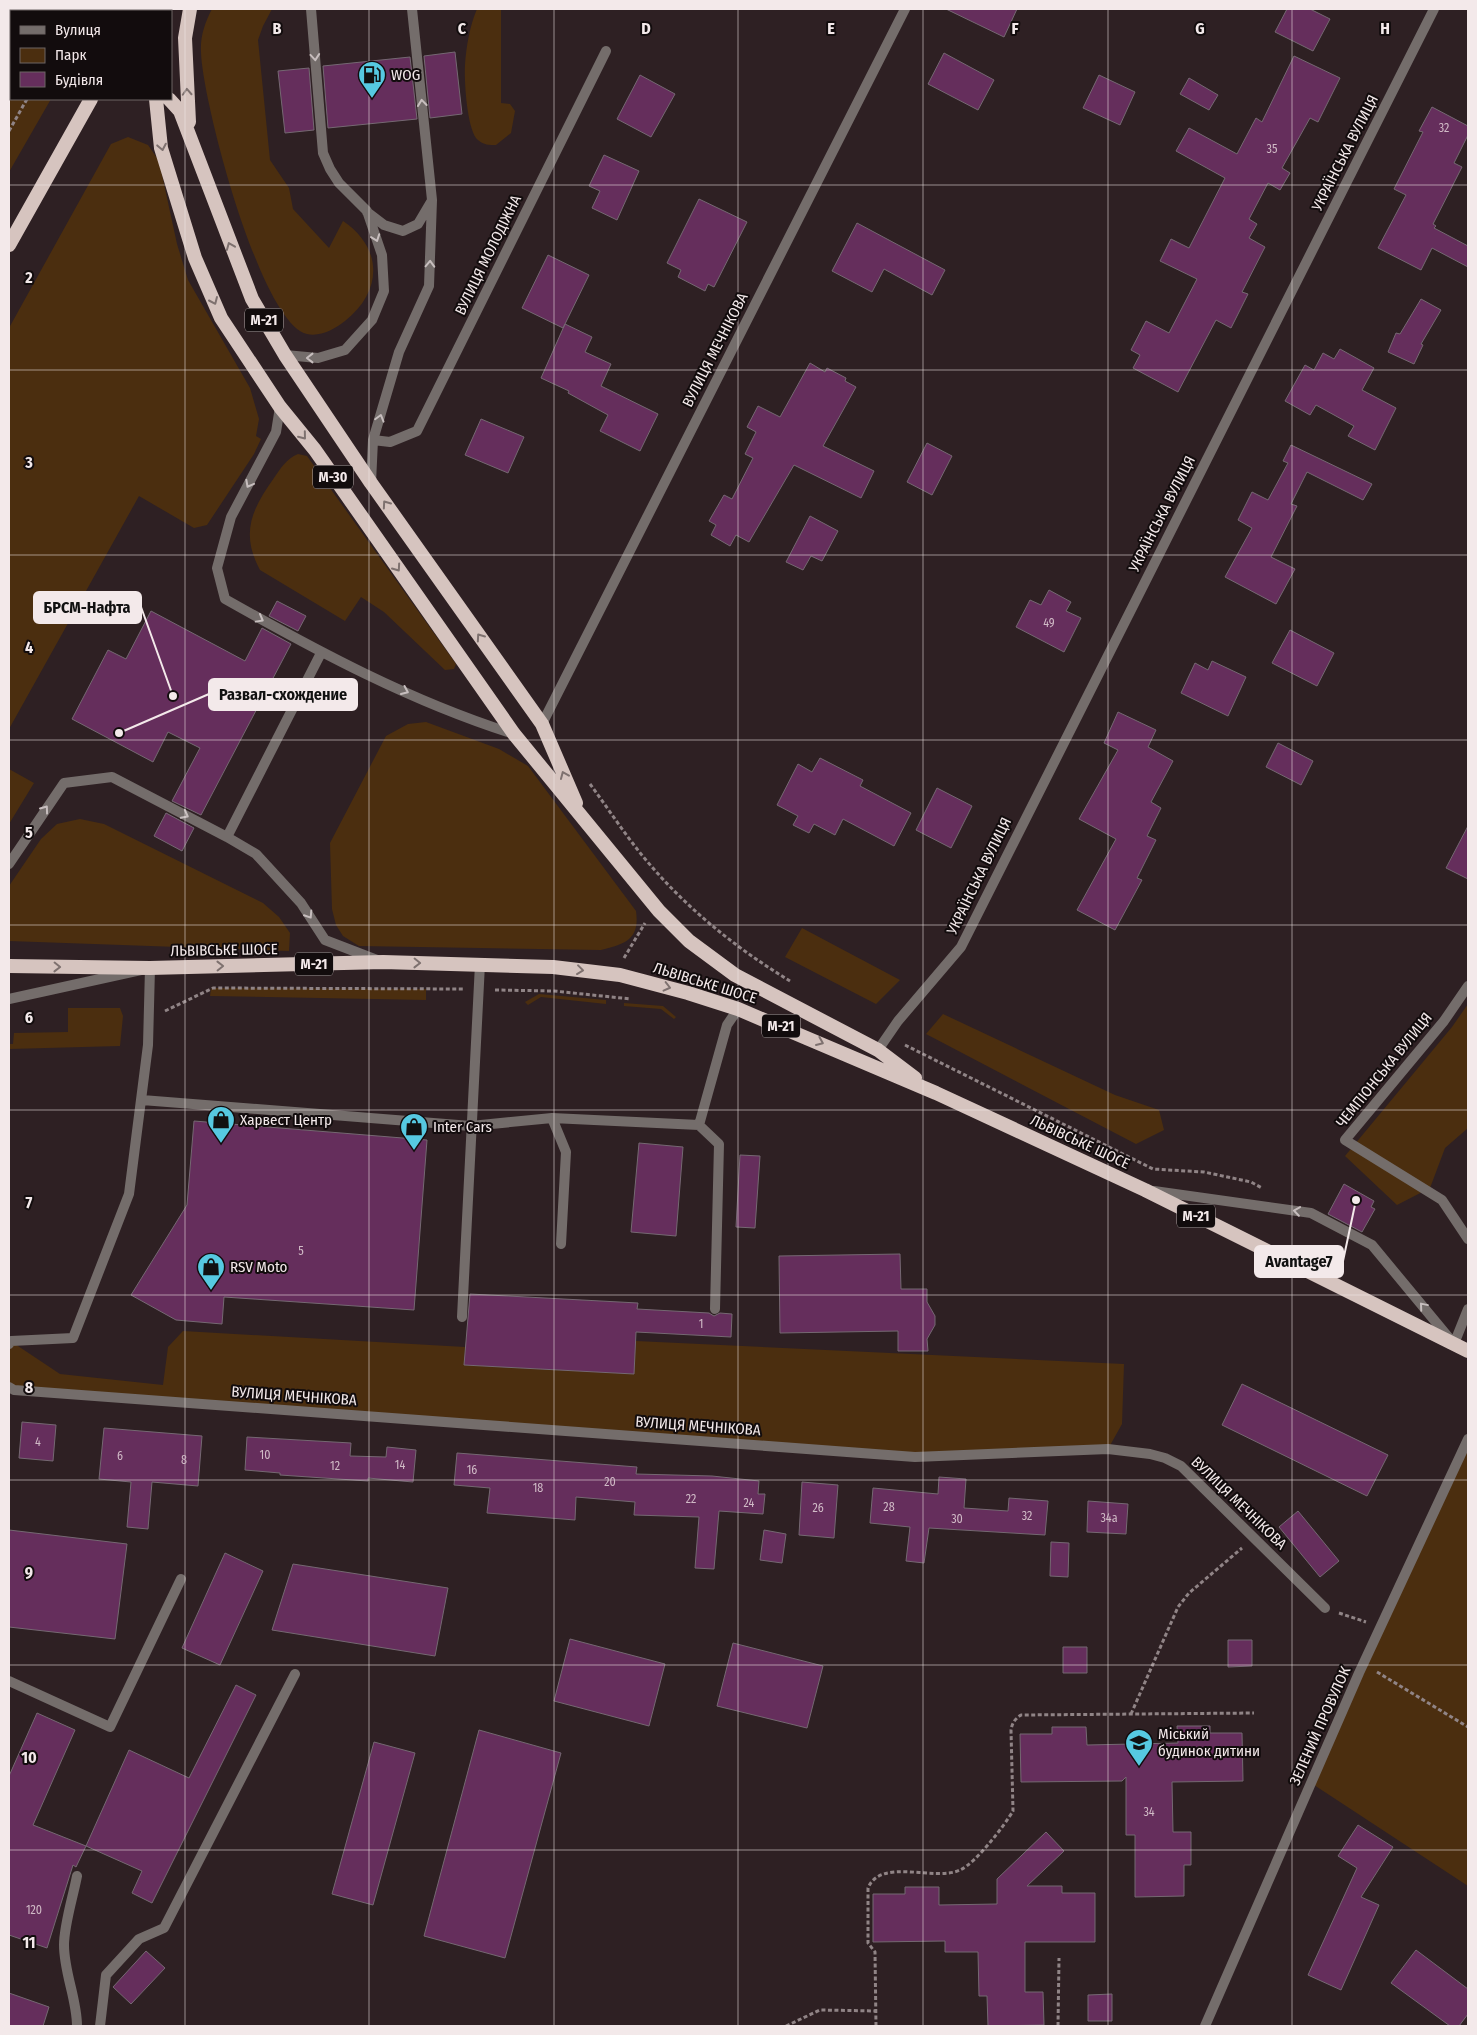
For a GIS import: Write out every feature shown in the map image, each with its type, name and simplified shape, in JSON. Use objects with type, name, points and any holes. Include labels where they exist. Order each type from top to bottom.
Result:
[{"type":"highway","points":[[190,9],[186,38],[190,140]]},
{"type":"highway","points":[[9,245],[90,100]]},
{"type":"highway","name":"М-30","points":[[156,100],[161,148],[195,258],[221,318],[280,407],[315,450],[514,734],[583,820]]},
{"type":"highway","name":"М-21","points":[[170,100],[180,111],[252,299],[285,356],[371,483],[542,724],[583,820],[659,912],[689,942],[735,975],[878,1050],[936,1093]]},
{"type":"highway","name":"ЛЬВІВСЬКЕ ШОСЕ","points":[[9,966],[150,968],[383,962],[480,964],[554,967],[620,975],[688,992],[738,1009],[936,1093],[1145,1190],[1468,1351]]},
{"type":"street","points":[[311,9],[323,153],[330,170],[366,211],[384,225],[403,230],[418,224],[432,200]]},
{"type":"street","points":[[371,483],[373,440],[399,352],[429,286],[432,200],[412,9]]},
{"type":"street","name":"ВУЛИЦЯ МЕЧНІКОВА","points":[[542,724],[904,9]]},
{"type":"street","name":"УКРАЇНСЬКА ВУЛИЦЯ","points":[[878,1050],[898,1021],[961,947],[1434,9]]},
{"type":"street","name":"ВУЛИЦЯ МОЛОДІЖНА","points":[[373,440],[390,442],[417,431],[606,51]]},
{"type":"street","points":[[285,356],[318,358],[345,350],[372,320],[384,291],[384,279],[382,255],[366,211]]},
{"type":"street","points":[[280,407],[276,432],[231,517],[217,568],[225,599],[321,653],[472,721],[514,734]]},
{"type":"street","points":[[227,837],[321,653]]},
{"type":"street","points":[[9,864],[64,783],[112,777],[256,854],[301,903],[325,940],[383,962]]},
{"type":"street","points":[[462,1317],[480,964]]},
{"type":"street","points":[[9,1000],[150,968],[148,1045],[130,1194],[73,1338],[11,1342],[9,1344]]},
{"type":"street","name":"ЧЕМПІОНСЬКА ВУЛИЦЯ","points":[[1468,986],[1444,1021],[1345,1140],[1442,1200],[1468,1239]]},
{"type":"street","points":[[699,1126],[727,1025],[738,1009]]},
{"type":"street","points":[[142,1100],[471,1126],[552,1118],[699,1126],[719,1144],[715,1309]]},
{"type":"street","points":[[552,1118],[566,1152],[561,1244]]},
{"type":"street","points":[[1145,1190],[1311,1213],[1372,1245],[1454,1344],[1468,1309]]},
{"type":"street","name":"ВУЛИЦЯ МЕЧНІКОВА","points":[[9,1387],[14,1390],[915,1457],[1108,1449],[1134,1451],[1165,1458],[1181,1466],[1325,1608]]},
{"type":"street","name":"ЗЕЛЕНИЙ ПРОВУЛОК","points":[[1205,2026],[1364,1664],[1468,1439]]},
{"type":"street","points":[[9,1681],[110,1727],[181,1579]]},
{"type":"street","points":[[100,2026],[106,1975],[139,1939],[164,1928],[295,1674]]},
{"type":"street","points":[[77,1876],[64,1944],[69,1984],[77,2013],[77,2026]]},
{"type":"path","points":[[9,131],[27,100]]},
{"type":"path","points":[[617,997],[624,958],[644,924],[678,896]]},
{"type":"path","points":[[149,1018],[213,988],[554,991],[636,1000]]},
{"type":"path","points":[[1131,1714],[1178,1606],[1189,1593],[1255,1537]]},
{"type":"path","points":[[1325,1608],[1381,1627]]},
{"type":"path","points":[[1364,1664],[1468,1727]]},
{"type":"path","points":[[876,2026],[875,1952],[868,1943],[868,1888],[871,1880],[884,1873],[954,1873],[970,1863],[1014,1811],[1011,1730],[1016,1718],[1021,1715],[1254,1713]]},
{"type":"path","points":[[1058,2026],[1059,1958]]},
{"type":"path","points":[[786,2026],[820,2010],[876,2011]]},
{"type":"green space","points":[[212,9],[272,9],[258,40],[270,160],[289,188],[293,209],[329,248],[343,221],[366,244],[371,257],[372,283],[366,297],[345,321],[327,332],[307,334],[289,321],[271,292],[253,252],[223,159],[211,114],[204,77],[201,41],[205,24]]},
{"type":"green space","points":[[477,9],[501,9],[501,103],[510,104],[515,111],[511,133],[496,145],[482,143],[474,135],[467,105],[465,72],[467,44]]},
{"type":"green space","points":[[9,45],[10,100],[50,100],[9,172]]},
{"type":"green space","points":[[128,137],[148,145],[159,161],[177,244],[188,280],[250,388],[259,419],[256,436],[261,439],[254,454],[207,525],[194,528],[139,496],[9,729],[9,328],[111,144]]},
{"type":"green space","points":[[298,454],[307,456],[456,664],[454,669],[445,670],[384,612],[361,597],[345,621],[260,570],[251,544],[251,522],[266,489],[287,461]]},
{"type":"green space","points":[[426,722],[499,749],[528,766],[636,911],[636,928],[629,939],[624,943],[601,950],[359,946],[343,936],[336,925],[332,909],[330,843],[386,736],[408,724]]},
{"type":"green space","points":[[9,769],[34,783],[9,824]]},
{"type":"green space","points":[[80,819],[104,824],[263,903],[279,917],[290,933],[289,951],[9,941],[9,886],[41,839],[57,824]]},
{"type":"green space","points":[[802,928],[900,980],[876,1004],[785,957]]},
{"type":"green space","points":[[211,989],[426,989],[426,1000],[210,996]]},
{"type":"green space","points":[[539,994],[606,1000],[606,1004],[541,997],[528,1005],[525,1002]]},
{"type":"green space","points":[[624,1003],[663,1006],[676,1017],[674,1019],[661,1009],[624,1006]]},
{"type":"green space","points":[[1468,1004],[1468,1128],[1445,1148],[1430,1188],[1397,1205],[1345,1156],[1452,1027]]},
{"type":"green space","points":[[68,1008],[120,1008],[123,1016],[120,1046],[9,1049],[9,1044],[13,1044],[14,1033],[68,1032]]},
{"type":"green space","points":[[943,1014],[1115,1095],[1159,1110],[1164,1130],[1136,1144],[926,1034]]},
{"type":"green space","points":[[183,1331],[465,1347],[464,1365],[633,1374],[636,1341],[1124,1364],[1122,1424],[1108,1449],[939,1457],[9,1387],[9,1340],[60,1374],[163,1385],[168,1347]]},
{"type":"green space","points":[[1468,1439],[1468,1886],[1311,1783]]},
{"type":"building","points":[[946,9],[1017,9],[1004,37]]},
{"type":"building","points":[[1287,9],[1310,9],[1330,19],[1313,51],[1275,32]]},
{"type":"building","points":[[455,52],[462,114],[430,118],[424,56]]},
{"type":"building","points":[[944,53],[994,80],[978,110],[928,84]]},
{"type":"building","points":[[1294,56],[1340,78],[1318,122],[1310,118],[1282,168],[1290,173],[1280,190],[1268,183],[1249,219],[1257,224],[1249,238],[1265,247],[1242,292],[1248,294],[1231,328],[1216,320],[1178,392],[1133,368],[1140,355],[1131,350],[1146,321],[1169,333],[1197,279],[1160,261],[1171,239],[1189,248],[1225,178],[1176,151],[1189,128],[1237,154],[1256,118],[1262,122]]},
{"type":"building","points":[[410,57],[417,119],[328,128],[323,66]]},
{"type":"building","points":[[309,68],[314,130],[285,133],[278,71]]},
{"type":"building","points":[[640,75],[675,94],[651,137],[617,119]]},
{"type":"building","points":[[1099,75],[1135,92],[1120,125],[1083,108]]},
{"type":"building","points":[[1189,78],[1218,95],[1209,110],[1180,94]]},
{"type":"building","points":[[1432,107],[1468,126],[1468,135],[1454,163],[1462,167],[1433,224],[1436,226],[1434,228],[1468,246],[1468,267],[1432,248],[1421,270],[1378,248],[1406,195],[1394,189],[1423,132],[1419,131]]},
{"type":"building","points":[[604,155],[639,171],[617,220],[592,208],[600,191],[589,186]]},
{"type":"building","points":[[699,199],[747,222],[714,287],[708,284],[705,291],[678,277],[681,270],[667,263]]},
{"type":"building","points":[[857,223],[945,270],[932,295],[884,269],[872,292],[832,271]]},
{"type":"building","points":[[548,255],[589,275],[563,328],[522,308]]},
{"type":"building","points":[[1421,299],[1441,310],[1421,344],[1423,345],[1414,364],[1388,352],[1396,333],[1400,334]]},
{"type":"building","points":[[565,324],[592,337],[585,352],[611,364],[601,386],[658,414],[640,451],[600,431],[608,415],[568,393],[569,391],[541,378]]},
{"type":"building","points":[[1340,349],[1374,368],[1362,390],[1396,408],[1375,450],[1348,436],[1354,426],[1316,405],[1310,415],[1285,401],[1305,365],[1314,370],[1323,353],[1334,359]]},
{"type":"building","points":[[810,363],[825,372],[827,368],[846,378],[845,381],[856,387],[823,446],[874,471],[861,498],[794,465],[749,542],[736,535],[730,546],[711,535],[716,525],[709,521],[724,495],[732,499],[753,458],[745,454],[756,432],[747,427],[758,406],[780,417]]},
{"type":"building","points":[[481,419],[524,437],[508,473],[465,455]]},
{"type":"building","points":[[927,443],[952,456],[932,495],[907,482]]},
{"type":"building","points":[[1291,445],[1372,484],[1363,500],[1307,472],[1291,504],[1297,506],[1271,557],[1295,569],[1276,604],[1225,577],[1252,528],[1238,520],[1252,492],[1268,500],[1288,463],[1283,461]]},
{"type":"building","points":[[810,516],[838,531],[822,561],[811,556],[803,570],[786,562]]},
{"type":"building","points":[[1049,590],[1071,602],[1066,611],[1081,618],[1064,652],[1016,627],[1030,600],[1041,605]]},
{"type":"building","points":[[277,601],[306,616],[298,631],[269,616]]},
{"type":"building","points":[[151,611],[245,661],[262,628],[291,644],[201,815],[172,801],[200,748],[168,732],[153,762],[72,719],[108,650],[126,659]]},
{"type":"building","points":[[1290,630],[1334,653],[1317,686],[1272,663]]},
{"type":"building","points":[[1212,661],[1246,677],[1228,716],[1181,693],[1195,663],[1208,670]]},
{"type":"building","points":[[1118,712],[1156,730],[1148,747],[1173,761],[1151,802],[1161,808],[1147,836],[1156,840],[1137,878],[1142,880],[1115,930],[1077,910],[1116,839],[1079,819],[1118,750],[1104,743]]},
{"type":"building","points":[[1278,743],[1313,761],[1301,785],[1266,767]]},
{"type":"building","points":[[820,758],[863,780],[860,786],[911,813],[894,846],[843,819],[835,835],[814,824],[809,833],[793,825],[798,816],[777,805],[798,764],[812,772]]},
{"type":"building","points":[[937,788],[972,806],[951,848],[916,830]]},
{"type":"building","points":[[166,813],[194,828],[182,851],[154,836]]},
{"type":"building","points":[[1468,826],[1468,879],[1446,868]]},
{"type":"building","points":[[194,1121],[427,1140],[414,1310],[224,1297],[222,1324],[176,1320],[131,1295],[187,1205]]},
{"type":"building","points":[[639,1143],[683,1147],[676,1236],[631,1232]]},
{"type":"building","points":[[740,1155],[760,1156],[755,1228],[736,1227]]},
{"type":"building","points":[[1344,1184],[1374,1201],[1371,1207],[1375,1209],[1362,1232],[1328,1214]]},
{"type":"building","points":[[900,1254],[901,1289],[927,1289],[927,1302],[935,1316],[935,1325],[927,1339],[928,1351],[898,1351],[898,1331],[780,1333],[779,1256]]},
{"type":"building","points":[[470,1294],[638,1303],[637,1309],[709,1313],[714,1316],[720,1313],[732,1314],[731,1337],[636,1332],[634,1374],[464,1365]]},
{"type":"building","points":[[1242,1384],[1388,1455],[1367,1496],[1222,1425]]},
{"type":"building","points":[[22,1422],[56,1425],[53,1461],[19,1458]]},
{"type":"building","points":[[104,1428],[202,1436],[198,1486],[152,1482],[148,1529],[127,1527],[131,1482],[99,1479]]},
{"type":"building","points":[[247,1437],[351,1443],[350,1456],[386,1457],[387,1447],[416,1450],[413,1482],[368,1478],[368,1481],[280,1475],[280,1473],[245,1470]]},
{"type":"building","points":[[457,1453],[637,1467],[636,1474],[712,1476],[759,1481],[758,1494],[765,1494],[763,1514],[719,1511],[714,1569],[695,1568],[699,1517],[634,1515],[635,1502],[576,1497],[575,1520],[487,1513],[490,1488],[454,1485]]},
{"type":"building","points":[[939,1477],[966,1479],[964,1508],[1008,1511],[1009,1498],[1048,1501],[1045,1535],[929,1528],[924,1563],[906,1561],[910,1527],[870,1523],[873,1488],[938,1494]]},
{"type":"building","points":[[802,1482],[838,1485],[834,1538],[799,1535]]},
{"type":"building","points":[[1088,1501],[1128,1504],[1126,1534],[1087,1532]]},
{"type":"building","points":[[1298,1511],[1339,1561],[1320,1577],[1279,1527]]},
{"type":"building","points":[[9,1530],[127,1544],[115,1639],[9,1627]]},
{"type":"building","points":[[764,1530],[786,1534],[782,1563],[760,1560]]},
{"type":"building","points":[[1051,1542],[1069,1543],[1068,1577],[1050,1576]]},
{"type":"building","points":[[225,1553],[263,1571],[220,1665],[182,1648]]},
{"type":"building","points":[[293,1564],[448,1588],[435,1656],[272,1630]]},
{"type":"building","points":[[570,1639],[665,1664],[649,1726],[554,1701]]},
{"type":"building","points":[[1228,1640],[1252,1640],[1252,1666],[1228,1667]]},
{"type":"building","points":[[733,1643],[823,1666],[807,1728],[717,1706]]},
{"type":"building","points":[[1063,1647],[1087,1647],[1087,1673],[1063,1673]]},
{"type":"building","points":[[236,1685],[256,1695],[152,1903],[132,1893],[142,1871],[86,1846],[129,1750],[189,1778]]},
{"type":"building","points":[[37,1713],[75,1730],[33,1825],[86,1846],[76,1867],[73,1865],[47,1948],[9,1935],[9,1776]]},
{"type":"building","points":[[1177,1726],[1210,1726],[1210,1733],[1242,1733],[1243,1781],[1172,1782],[1173,1832],[1191,1832],[1191,1865],[1184,1865],[1184,1896],[1135,1897],[1135,1835],[1126,1835],[1126,1777],[1122,1781],[1021,1782],[1020,1734],[1052,1734],[1052,1727],[1086,1727],[1087,1745],[1178,1743]]},
{"type":"building","points":[[479,1730],[561,1753],[505,1958],[424,1936]]},
{"type":"building","points":[[374,1742],[415,1753],[373,1905],[332,1894]]},
{"type":"building","points":[[1358,1825],[1393,1847],[1361,1897],[1379,1905],[1341,1990],[1308,1975],[1357,1868],[1338,1856]]},
{"type":"building","points":[[1046,1832],[1064,1851],[1027,1886],[1062,1886],[1062,1893],[1095,1893],[1095,1942],[1025,1942],[1025,1992],[1043,1992],[1044,2025],[988,2026],[987,1996],[979,1996],[978,1952],[945,1952],[945,1941],[873,1942],[873,1894],[905,1894],[905,1887],[939,1887],[939,1905],[997,1904],[997,1879]]},
{"type":"building","points":[[1416,1950],[1468,1989],[1468,2014],[1459,2026],[1450,2026],[1391,1983]]},
{"type":"building","points":[[146,1951],[165,1968],[131,2004],[113,1987]]},
{"type":"building","points":[[9,1993],[49,2007],[43,2026],[9,2026]]},
{"type":"building","points":[[1112,1994],[1112,2021],[1088,2021],[1088,1995]]},
{"type":"place","name":"WOG","points":[[372,99]]},
{"type":"place","name":"БРСМ-Нафта","points":[[173,696]]},
{"type":"place","name":"Развал-схождение","points":[[119,733]]},
{"type":"place","name":"Харвест Центр","points":[[221,1144]]},
{"type":"place","name":"Inter Cars","points":[[414,1151]]},
{"type":"place","name":"Avantage7","points":[[1356,1200]]},
{"type":"place","name":"RSV Moto","points":[[211,1291]]},
{"type":"place","name":"Міський будинок дитини","points":[[1139,1767]]}]
